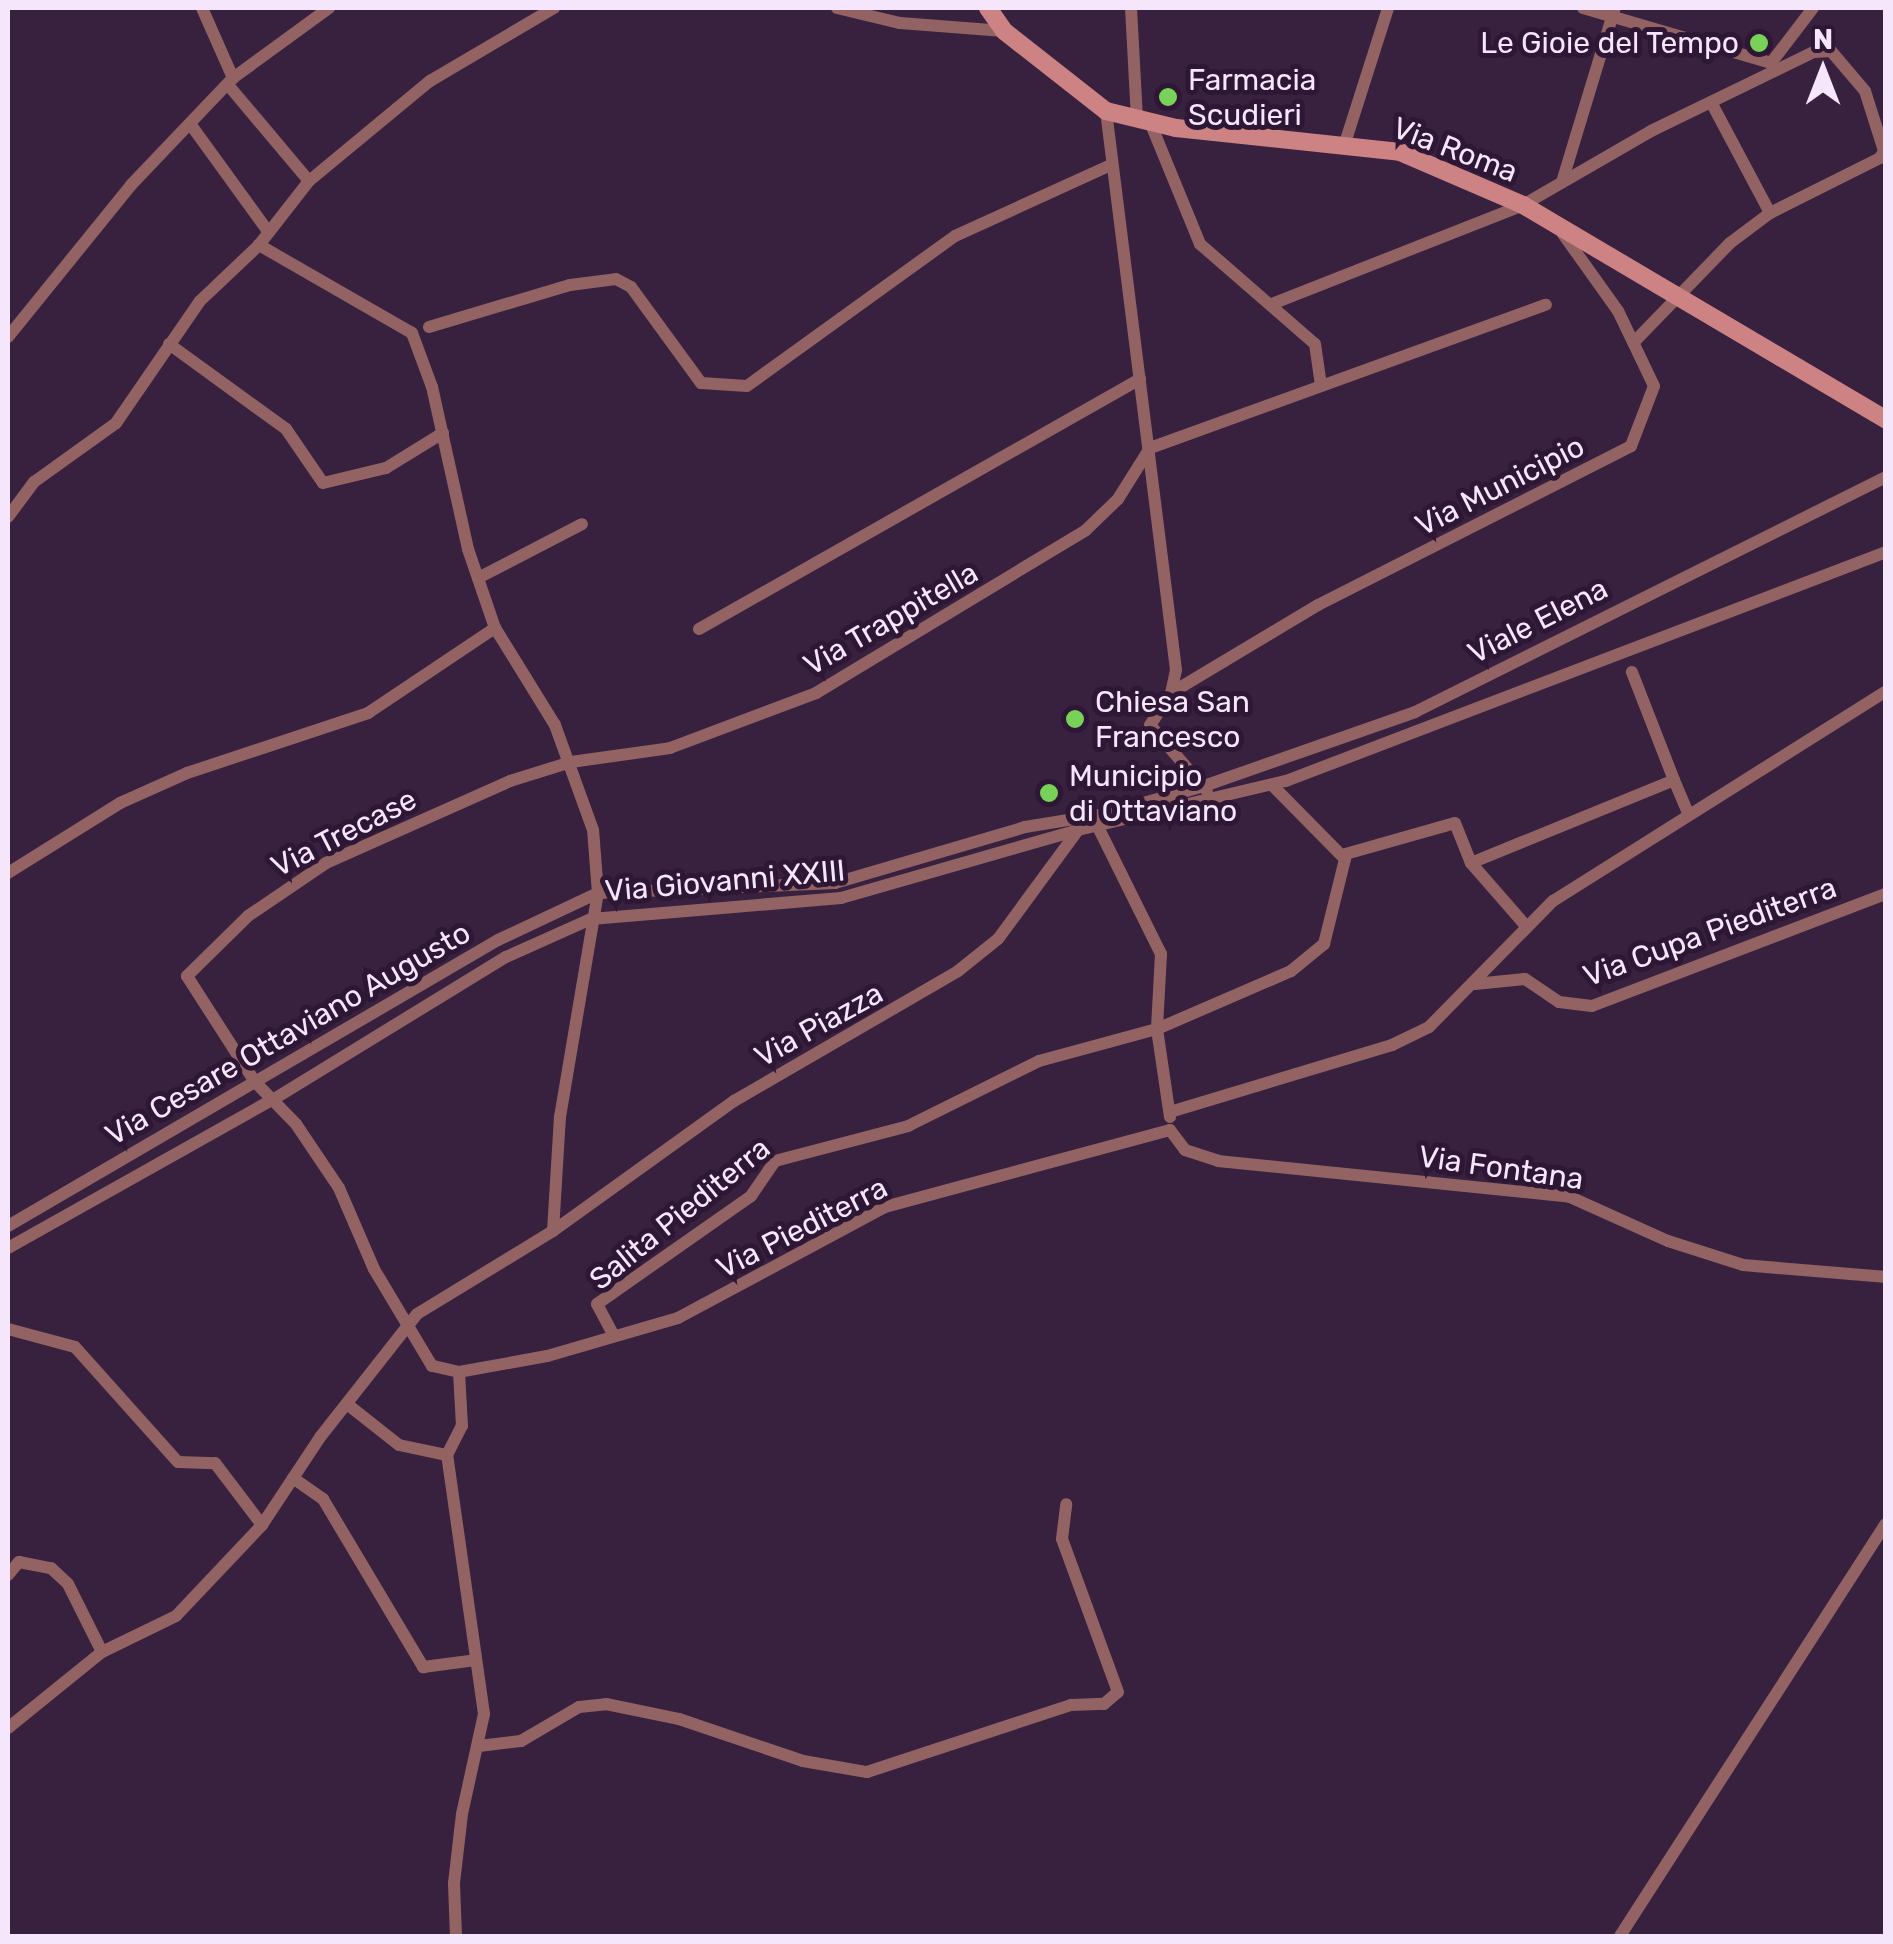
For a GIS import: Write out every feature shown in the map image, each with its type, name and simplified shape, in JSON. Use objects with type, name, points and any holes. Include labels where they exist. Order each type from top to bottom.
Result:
[{"type":"main road","name":"Via Roma","points":[[988,8],[1004,31],[1106,111],[1144,121],[1400,152],[1523,205],[1886,420]]},
{"type":"street","points":[[202,8],[231,82],[309,181]]},
{"type":"street","points":[[8,337],[131,185],[231,82],[329,8]]},
{"type":"street","points":[[8,517],[34,482],[116,423],[200,301],[259,245],[309,181],[430,81],[554,8]]},
{"type":"street","points":[[837,8],[900,23],[1004,31]]},
{"type":"street","points":[[1131,8],[1144,121],[1200,244],[1315,344],[1321,384]]},
{"type":"street","points":[[1345,143],[1388,8]]},
{"type":"street","points":[[1583,8],[1614,12],[1771,69]]},
{"type":"street","points":[[1771,69],[1813,8]]},
{"type":"street","points":[[1562,182],[1614,12]]},
{"type":"street","points":[[1272,304],[1523,205],[1771,69],[1832,51],[1865,90],[1885,151],[1866,166],[1770,214],[1678,294],[1635,341]]},
{"type":"street","points":[[1710,102],[1770,214]]},
{"type":"street","points":[[1106,111],[1176,670],[1171,694],[1150,725],[1212,800]]},
{"type":"street","points":[[190,126],[267,230]]},
{"type":"street","points":[[428,327],[570,284],[616,278],[631,287],[701,383],[748,386],[954,236],[1112,165]]},
{"type":"street","points":[[1866,166],[1886,168]]},
{"type":"street","name":"Via Municipio","points":[[1171,694],[1336,596],[1631,446],[1654,386],[1635,341],[1558,227]]},
{"type":"street","points":[[259,245],[412,334],[495,628],[571,762],[594,830],[598,894],[560,1117],[553,1231]]},
{"type":"street","points":[[1150,448],[1272,409],[1321,384],[1546,306]]},
{"type":"street","points":[[169,344],[286,429],[323,483],[386,468],[443,433]]},
{"type":"street","points":[[699,629],[1140,379]]},
{"type":"street","name":"Via Trappitella","points":[[611,756],[670,748],[816,693],[1086,530],[1118,499],[1150,448]]},
{"type":"street","name":"Viale Elena","points":[[1204,786],[1415,712],[1886,477]]},
{"type":"street","points":[[478,578],[582,524]]},
{"type":"street","name":"Viale Elena","points":[[1212,800],[1272,785],[1886,552]]},
{"type":"street","points":[[8,873],[120,803],[187,773],[368,713],[495,628]]},
{"type":"street","points":[[1632,672],[1688,815]]},
{"type":"street","points":[[1170,1112],[1392,1045],[1429,1026],[1475,984],[1526,926],[1584,879],[1886,691]]},
{"type":"street","name":"Via Trecase","points":[[254,1082],[187,976],[202,960],[290,883],[326,863],[510,781],[571,762],[611,756]]},
{"type":"street","points":[[1470,864],[1674,780]]},
{"type":"street","points":[[1272,785],[1342,855]]},
{"type":"street","name":"Via Giovanni XXIII","points":[[598,894],[835,883],[1025,826],[1104,814],[1204,786]]},
{"type":"street","name":"Via Giovanni XXIII","points":[[591,919],[841,898],[1078,830],[1212,800]]},
{"type":"street","points":[[1342,855],[1455,824],[1470,864],[1526,926]]},
{"type":"street","points":[[1097,826],[1161,954],[1157,1030],[1170,1130]]},
{"type":"street","name":"Via Piazza","points":[[8,1728],[102,1652],[176,1616],[262,1525],[406,1327],[553,1231],[734,1101],[958,971],[998,939],[1078,830]]},
{"type":"street","points":[[1157,1030],[1291,971],[1324,944],[1342,855]]},
{"type":"street","name":"Via Cesare Ottaviano Augusto","points":[[8,1226],[498,940],[598,894]]},
{"type":"street","name":"Via Cupa Piediterra","points":[[1475,984],[1525,978],[1560,1002],[1592,1006],[1886,894]]},
{"type":"street","name":"Via Cesare Ottaviano Augusto","points":[[8,1248],[274,1099],[506,957],[591,919]]},
{"type":"street","name":"Salita Piediterra","points":[[614,1336],[598,1304],[750,1196],[775,1161],[908,1126],[1040,1061],[1157,1030]]},
{"type":"street","points":[[254,1082],[274,1099],[339,1188],[406,1327],[432,1366],[459,1372],[462,1426],[447,1455],[484,1714],[456,1866],[456,1936]]},
{"type":"street","name":"Via Piediterra","points":[[459,1372],[614,1336],[734,1292],[885,1207],[1170,1130]]},
{"type":"street","name":"Via Fontana","points":[[1170,1130],[1185,1150],[1218,1161],[1570,1197],[1668,1241],[1743,1265],[1886,1277]]},
{"type":"street","points":[[8,1329],[75,1347],[178,1462],[215,1463],[262,1525]]},
{"type":"street","points":[[347,1404],[399,1445],[447,1455]]},
{"type":"street","points":[[293,1478],[323,1500],[423,1667],[476,1660]]},
{"type":"street","points":[[479,1746],[522,1742],[580,1707],[606,1704],[679,1719],[803,1761],[867,1772],[1071,1705],[1104,1704],[1118,1692],[1062,1539],[1066,1504]]},
{"type":"street","points":[[1620,1936],[1886,1524]]},
{"type":"street","points":[[8,1575],[20,1562],[51,1568],[68,1584],[102,1652]]},
{"type":"place","name":"Le Gioie del Tempo","points":[[1759,43]]},
{"type":"place","name":"Farmacia Scudieri","points":[[1168,97]]},
{"type":"place","name":"Chiesa San Francesco","points":[[1075,719]]},
{"type":"place","name":"Municipio di Ottaviano","points":[[1049,793]]}]
